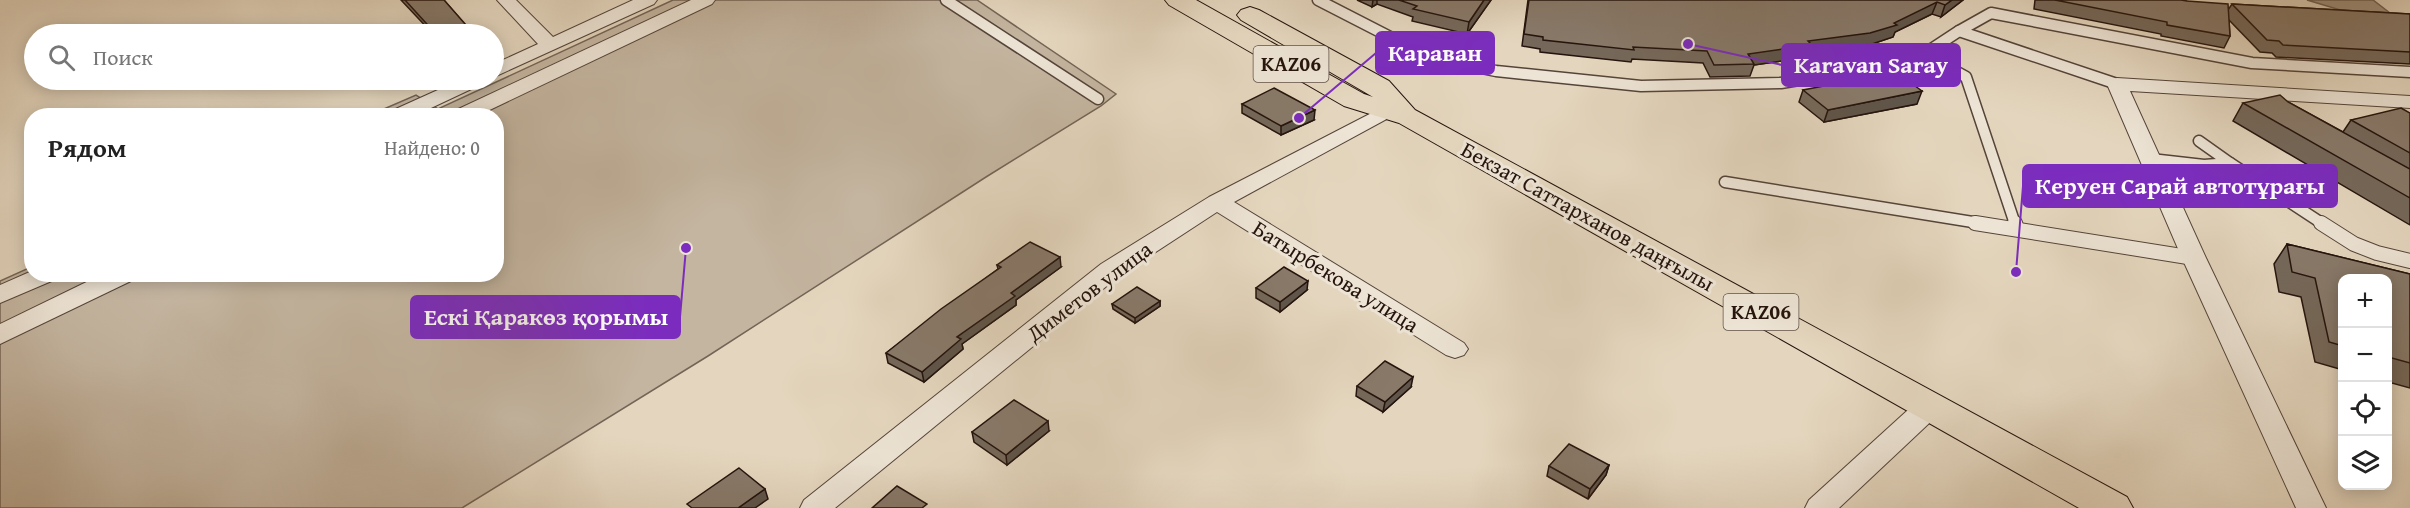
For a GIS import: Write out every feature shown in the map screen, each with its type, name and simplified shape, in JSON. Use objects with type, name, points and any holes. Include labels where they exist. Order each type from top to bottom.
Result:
[{"type":"main road","name":"Бекзат Саттарханов даңғылы","points":[[1178,0],[1354,100],[1398,114],[2113,508]]},
{"type":"main road","name":"Бекзат Саттарханов даңғылы","points":[[1223,0],[1379,87],[1398,114]]},
{"type":"street","points":[[506,0],[550,45]]},
{"type":"street","points":[[504,66],[648,0]]},
{"type":"street","points":[[476,108],[706,0]]},
{"type":"street","points":[[2117,84],[2264,99],[2410,102]]},
{"type":"street","points":[[2117,84],[2194,258],[2311,508]]},
{"type":"street","points":[[414,108],[453,90]]},
{"type":"street","name":"Диметов улица","points":[[815,508],[1110,270],[1217,202],[1398,114]]},
{"type":"street","name":"Батырбекова улица","points":[[1217,202],[1455,349]]},
{"type":"street","points":[[0,295],[28,282]]},
{"type":"street","points":[[0,335],[108,282]]},
{"type":"street","points":[[1820,508],[1930,406]]},
{"type":"lane","points":[[946,0],[1098,99]]},
{"type":"lane","points":[[1317,0],[1431,58],[1496,71],[1641,86],[1781,83],[1895,64],[1924,54],[1959,30],[1991,13],[2253,63],[2410,72]]},
{"type":"lane","points":[[1959,30],[2117,84]]},
{"type":"lane","points":[[1924,54],[1966,77],[2017,229]]},
{"type":"lane","points":[[2199,141],[2354,244],[2410,261]]},
{"type":"lane","points":[[2151,159],[2204,165],[2230,163]]},
{"type":"lane","points":[[1725,182],[2194,258]]},
{"type":"shaded area","points":[[673,0],[977,0],[1116,94],[1101,106],[986,177],[708,356],[462,508],[0,508],[0,281],[24,270],[24,282],[504,282],[504,108],[440,108],[479,90],[504,90],[504,78]]},
{"type":"shaded area","points":[[2307,0],[2373,0],[2390,13],[2367,18]]},
{"type":"shaded area","points":[[416,95],[436,108],[386,108]]},
{"type":"building","points":[[405,0],[444,0],[465,24],[427,24]]},
{"type":"building","points":[[1399,0],[1484,0],[1469,22],[1413,9],[1417,6]]},
{"type":"building","points":[[1529,0],[1952,0],[1945,5],[1937,2],[1894,23],[1897,25],[1870,33],[1808,41],[1812,45],[1748,54],[1754,64],[1714,65],[1707,51],[1633,47],[1634,50],[1543,40],[1543,37],[1524,34]]},
{"type":"building","points":[[2055,0],[2181,0],[2228,4],[2230,36],[2167,25],[2167,22]]},
{"type":"building","points":[[2232,4],[2410,14],[2410,52],[2283,45],[2279,41],[2267,40]]},
{"type":"building","points":[[1896,72],[1922,91],[1828,110],[1803,90]]},
{"type":"building","points":[[1274,88],[1315,110],[1281,126],[1242,104]]},
{"type":"building","points":[[2280,95],[2288,102],[2410,169],[2410,198],[2243,103]]},
{"type":"building","points":[[2401,108],[2410,113],[2410,153],[2351,120]]},
{"type":"building","points":[[1030,242],[1060,257],[1011,293],[1015,296],[957,337],[961,339],[922,372],[886,353],[941,309],[1001,267],[997,265]]},
{"type":"building","points":[[2287,244],[2410,274],[2410,363],[2392,358],[2392,274],[2338,274],[2338,345],[2329,342],[2315,278],[2292,272]]},
{"type":"building","points":[[1284,267],[1308,281],[1280,302],[1256,288]]},
{"type":"building","points":[[1137,287],[1160,301],[1135,318],[1112,304]]},
{"type":"building","points":[[1385,361],[1413,377],[1385,402],[1357,386]]},
{"type":"building","points":[[1014,400],[1048,421],[1006,455],[972,432]]},
{"type":"building","points":[[1569,444],[1609,465],[1590,489],[1549,466]]},
{"type":"building","points":[[739,468],[765,489],[738,508],[692,508],[687,504]]},
{"type":"building","points":[[897,486],[927,504],[922,508],[872,508]]},
{"type":"place","name":"Karavan Saray","points":[[1688,44]]},
{"type":"place","name":"Караван","points":[[1299,118]]},
{"type":"place","name":"Ескі Қаракөз қорымы","points":[[686,248]]},
{"type":"place","name":"Керуен Сарай автотұрағы","points":[[2016,272]]}]
